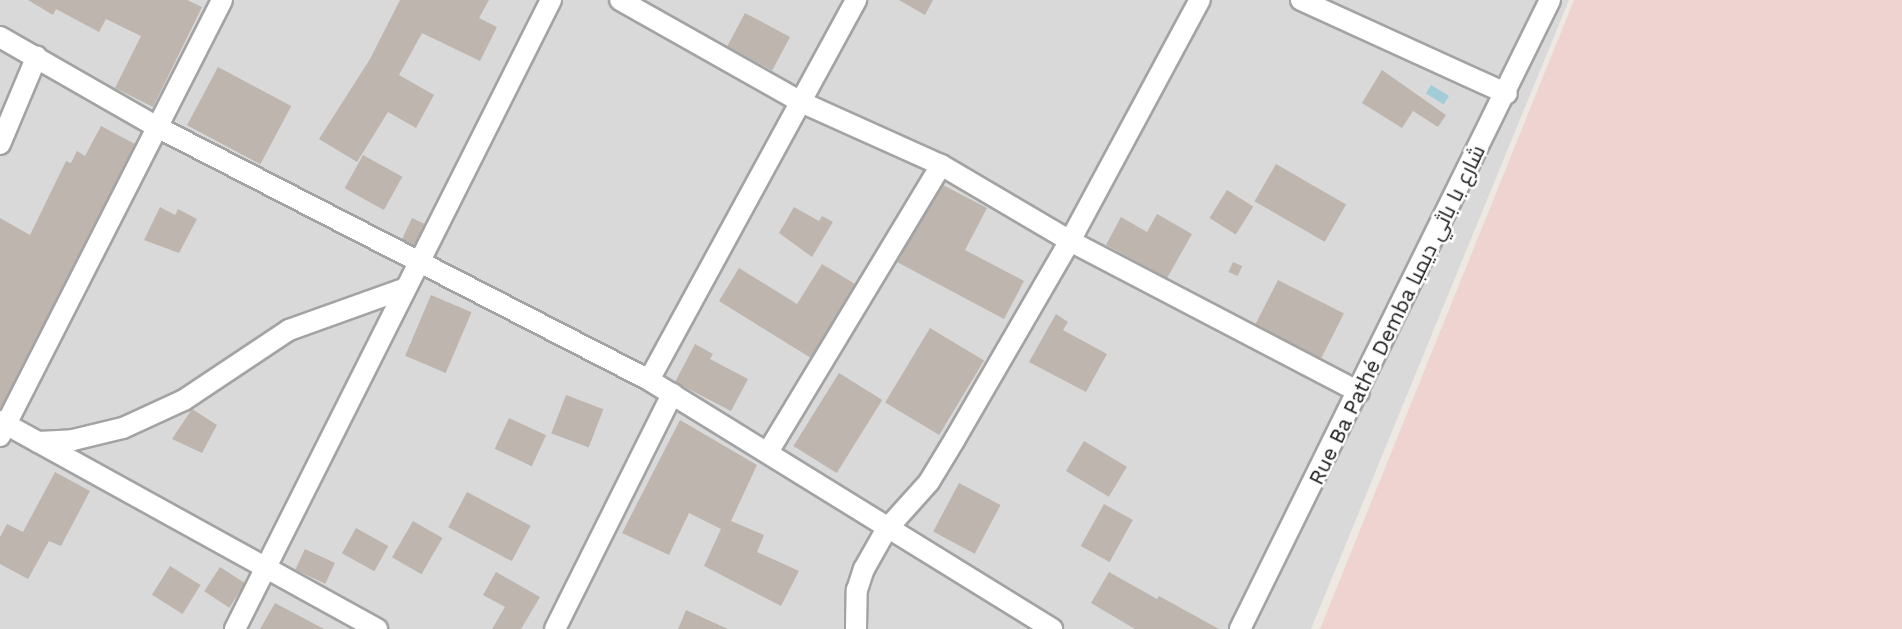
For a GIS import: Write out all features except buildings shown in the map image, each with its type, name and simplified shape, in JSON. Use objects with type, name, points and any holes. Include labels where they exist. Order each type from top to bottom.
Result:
[{"type":"street","points":[[222,0],[2,427],[38,442],[377,629]]},
{"type":"street","points":[[235,629],[551,0]]},
{"type":"street","points":[[620,0],[803,103],[941,165],[1070,241],[1359,392]]},
{"type":"street","points":[[649,380],[803,103],[856,0]]},
{"type":"street","points":[[856,629],[857,590],[864,569],[886,530],[929,482],[1070,241],[1200,0]]},
{"type":"street","points":[[1302,0],[1507,94]]},
{"type":"street","name":"Rue Ba Pathé Demba شارع با باثي ديمبا","points":[[1240,629],[1507,94],[1550,0]]},
{"type":"street","points":[[0,37],[37,56],[157,127],[421,260],[649,380],[768,452],[886,530],[1052,629]]},
{"type":"street","points":[[0,144],[37,56]]},
{"type":"street","points":[[768,452],[941,165]]},
{"type":"street","points":[[38,442],[73,440],[123,429],[184,400],[289,330],[406,288]]},
{"type":"street","points":[[555,629],[672,394]]},
{"type":"shaded area","points":[[0,0],[1569,0],[1311,629],[0,629]]},
{"type":"shaded area","points":[[1574,0],[1902,0],[1902,629],[1320,629]]},
{"type":"water","points":[[1431,85],[1449,96],[1444,104],[1426,94]]}]
